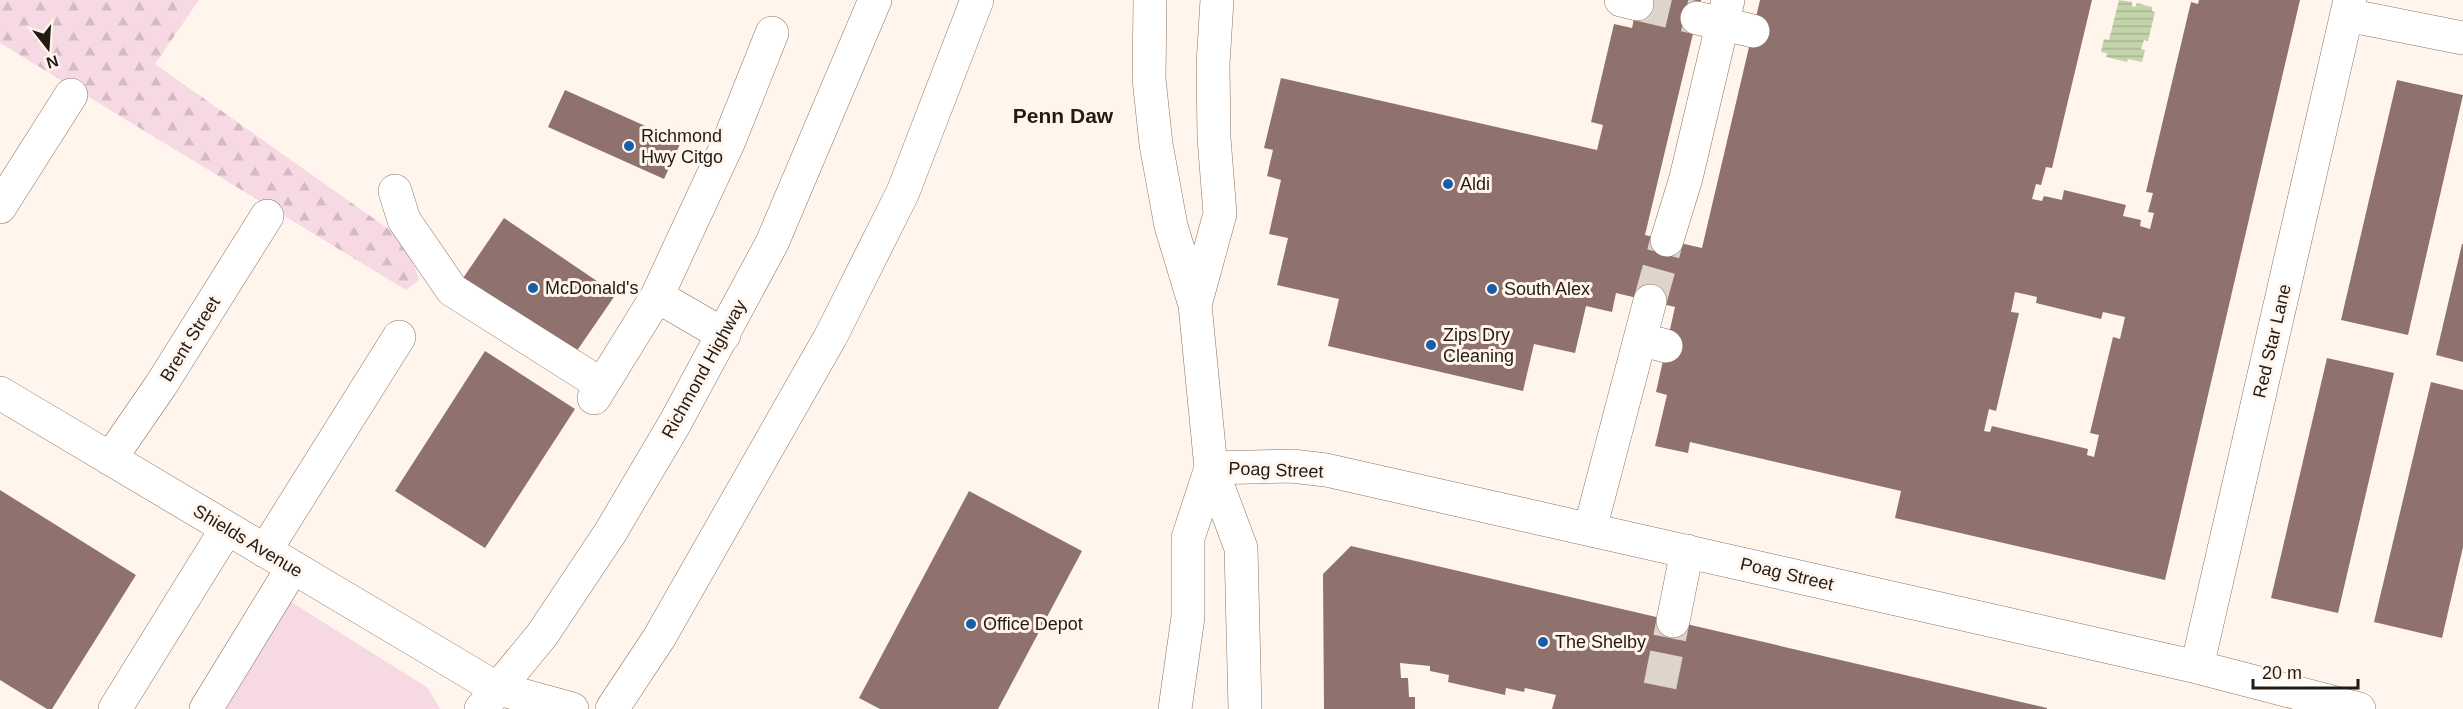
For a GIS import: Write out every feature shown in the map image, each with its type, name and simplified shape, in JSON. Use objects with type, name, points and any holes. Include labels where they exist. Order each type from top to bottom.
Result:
[{"type":"main road","name":"Richmond Highway","points":[[499,702],[610,533],[724,335],[772,243],[875,0]]},
{"type":"main road","points":[[612,709],[659,638],[831,336],[903,192],[976,0]]},
{"type":"main road","points":[[1150,0],[1149,79],[1156,144],[1171,226],[1195,305],[1211,468],[1241,548],[1245,709]]},
{"type":"main road","points":[[1195,305],[1220,214],[1213,117],[1216,0]]},
{"type":"main road","points":[[2349,7],[2463,38]]},
{"type":"main road","name":"Red Star Lane","points":[[2197,667],[2349,7]]},
{"type":"main road","points":[[1666,240],[1686,178],[1725,18]]},
{"type":"main road","points":[[395,191],[404,220],[452,290],[598,391],[657,296],[729,141],[772,33]]},
{"type":"main road","points":[[0,207],[71,95]]},
{"type":"main road","name":"Brent Street","points":[[110,459],[161,385],[267,216]]},
{"type":"main road","points":[[657,296],[724,335]]},
{"type":"main road","points":[[1590,529],[1653,343],[1650,301]]},
{"type":"main road","points":[[265,551],[399,337]]},
{"type":"main road","name":"Shields Avenue","points":[[0,393],[293,567],[499,702],[572,709]]},
{"type":"main road","name":"Poag Street","points":[[1211,468],[1292,466],[1326,470],[2197,667],[2359,709]]},
{"type":"main road","points":[[1175,709],[1188,617],[1188,538],[1211,468]]},
{"type":"main road","points":[[115,709],[227,528]]},
{"type":"main road","points":[[1673,621],[1687,551]]},
{"type":"main road","points":[[206,709],[293,567]]},
{"type":"green space","points":[[0,0],[199,0],[155,64],[407,242],[419,280],[406,290],[0,43]]},
{"type":"green space","points":[[288,600],[428,688],[440,709],[211,709]]},
{"type":"shaded area","points":[[2119,0],[2132,2],[2132,6],[2135,7],[2137,3],[2152,7],[2152,11],[2155,12],[2148,41],[2144,40],[2141,49],[2145,50],[2142,62],[2128,59],[2127,62],[2106,57],[2107,53],[2101,52],[2104,39],[2109,40]]},
{"type":"building","name":"South Alex","points":[[1638,0],[1701,0],[1645,235],[1702,248],[1760,0],[2092,0],[2052,168],[2046,167],[2041,185],[2036,184],[2032,199],[2042,201],[2044,196],[2062,200],[2064,190],[2126,205],[2123,216],[2141,220],[2140,226],[2150,229],[2154,213],[2148,212],[2153,193],[2146,192],[2191,2],[2198,4],[2199,0],[2300,0],[2165,580],[1895,518],[1901,491],[1690,442],[1688,453],[1655,446],[1667,395],[1656,392],[1675,307],[1616,293],[1612,312],[1586,306],[1575,353],[1534,344],[1523,391],[1328,346],[1339,299],[1277,285],[1288,238],[1269,234],[1281,180],[1267,176],[1273,150],[1264,148],[1281,78],[1597,150],[1603,125],[1591,122],[1614,24],[1632,28]],"holes":[[[2015,292],[2037,297],[2036,303],[2101,319],[2103,312],[2125,317],[2120,339],[2113,337],[2090,433],[2099,435],[2094,457],[2087,455],[2088,449],[1992,426],[1990,432],[1984,431],[1989,409],[1996,411],[2019,313],[2011,312]]]},
{"type":"building","points":[[2397,80],[2463,95],[2408,335],[2341,320]]},
{"type":"building","points":[[565,90],[681,142],[664,179],[548,127]]},
{"type":"building","points":[[504,218],[616,294],[574,355],[457,287]]},
{"type":"building","points":[[2463,244],[2463,362],[2436,355]]},
{"type":"building","points":[[485,351],[575,409],[485,548],[395,491]]},
{"type":"building","points":[[2327,358],[2394,373],[2338,613],[2271,598]]},
{"type":"building","points":[[2431,382],[2463,390],[2463,547],[2442,638],[2374,622]]},
{"type":"building","points":[[0,490],[136,575],[52,709],[47,709],[0,680]]},
{"type":"building","name":"Office Depot","points":[[969,491],[1082,551],[998,709],[880,709],[859,698]]},
{"type":"building","name":"The Shelby","points":[[1351,546],[2047,709],[1552,709],[1556,695],[1525,688],[1524,692],[1506,688],[1505,695],[1448,682],[1449,675],[1430,671],[1430,666],[1400,663],[1401,678],[1408,678],[1409,697],[1415,697],[1415,709],[1324,709],[1323,574]]},
{"type":"tunnel","points":[[1637,4],[1697,18]]},
{"type":"tunnel","points":[[1650,301],[1667,240]]},
{"type":"tunnel","points":[[1660,686],[1673,621]]},
{"type":"place","name":"Richmond Hwy Citgo","points":[[629,146]]},
{"type":"place","name":"Aldi","points":[[1448,184]]},
{"type":"place","name":"McDonald's","points":[[533,288]]},
{"type":"place","name":"South Alex","points":[[1492,289]]},
{"type":"place","name":"Zips Dry Cleaning","points":[[1431,345]]},
{"type":"place","name":"Office Depot","points":[[971,624]]},
{"type":"place","name":"The Shelby","points":[[1543,642]]},
{"type":"district","name":"Penn Daw","points":[[1063,116]]}]
